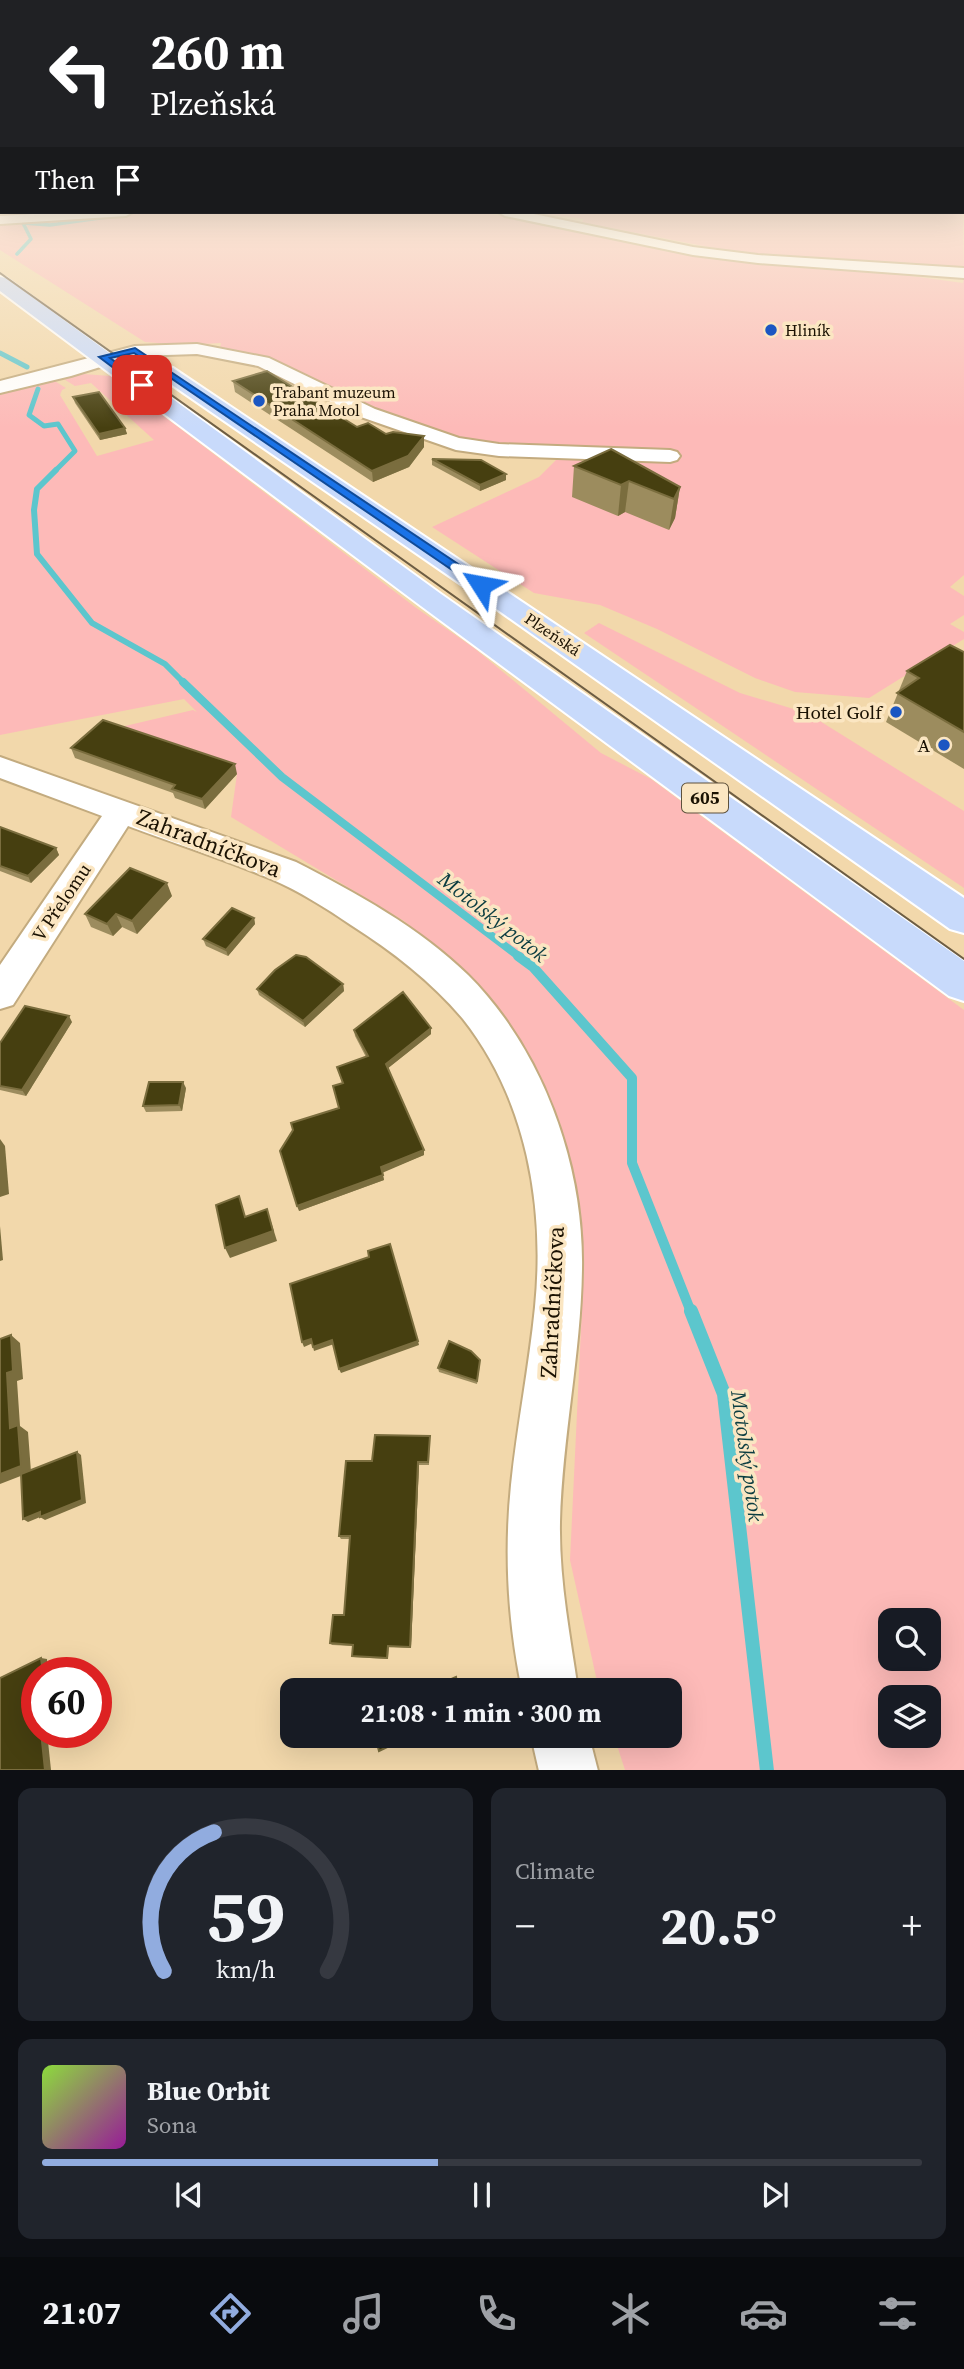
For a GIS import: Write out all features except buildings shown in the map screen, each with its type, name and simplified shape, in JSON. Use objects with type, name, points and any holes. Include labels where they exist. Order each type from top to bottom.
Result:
[{"type":"main road","name":"Plzeňská","points":[[0,282],[112,357],[503,600],[964,918]]},
{"type":"main road","name":"Plzeňská","points":[[112,357],[114,336]]},
{"type":"main road","name":"Plzeňská","points":[[112,357],[431,600],[964,984]]},
{"type":"street","points":[[826,264],[964,273]]},
{"type":"street","points":[[0,386],[112,357],[197,349],[263,362],[368,414],[456,444],[499,450],[670,456]]},
{"type":"street","name":"Zahradníčkova","points":[[0,767],[284,871],[377,923],[455,986],[502,1048],[531,1105],[553,1174],[560,1233],[557,1291],[534,1522],[536,1590],[548,1678]]},
{"type":"street","name":"V Přelomu","points":[[0,994],[122,811]]},
{"type":"street","points":[[563,1748],[569,1770]]},
{"type":"shaded area","points":[[21,264],[780,264],[874,271],[963,283],[964,275],[964,575],[950,587],[964,596],[964,615],[950,624],[964,632],[964,639],[869,698],[795,692],[755,678],[657,629],[600,605],[534,593],[432,527],[539,477],[567,449],[487,444],[446,435],[358,402],[267,358],[220,348],[221,343],[184,345],[145,342]]},
{"type":"shaded area","points":[[866,264],[964,264],[964,270],[939,265],[922,268]]},
{"type":"shaded area","points":[[83,374],[111,376],[415,607],[474,648],[601,753],[651,779],[964,1010],[964,1770],[625,1770],[618,1748],[682,1748],[682,1678],[596,1678],[570,1560],[584,1266],[556,1116],[503,1014],[456,965],[404,921],[231,817],[237,774],[108,730],[193,710],[197,712],[184,699],[0,735],[0,395],[53,380],[66,388],[60,395],[97,456],[154,440],[91,383],[75,386],[62,378]]},
{"type":"shaded area","points":[[599,623],[740,693],[807,713],[964,811],[964,888],[584,633]]},
{"type":"waterway","name":"Motolský potok","points":[[0,353],[27,367]]},
{"type":"waterway","name":"Motolský potok","points":[[38,389],[29,415],[44,426],[58,424],[75,451],[37,489],[34,510],[37,554],[92,623],[165,664],[183,682]]},
{"type":"waterway","name":"Motolský potok","points":[[183,682],[282,777],[521,958]]},
{"type":"waterway","name":"Motolský potok","points":[[518,956],[533,967],[632,1078],[632,1163],[691,1312]]},
{"type":"waterway","name":"Motolský potok","points":[[691,1311],[724,1394],[767,1770]]},
{"type":"tram line","points":[[0,273],[964,959]]},
{"type":"place","name":"Hliník","points":[[771,330]]},
{"type":"place","name":"Trabant muzeum Praha Motol","points":[[259,401]]},
{"type":"place","name":"Hotel Golf","points":[[896,712]]},
{"type":"place","name":"A","points":[[944,745]]},
{"type":"route","points":[[142,385],[103,357],[135,351],[481,585]]}]
